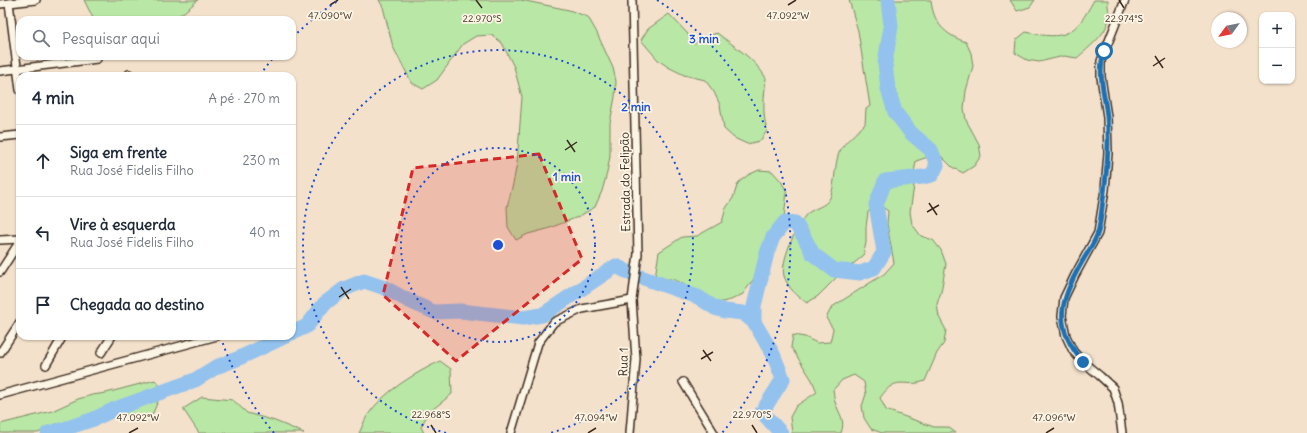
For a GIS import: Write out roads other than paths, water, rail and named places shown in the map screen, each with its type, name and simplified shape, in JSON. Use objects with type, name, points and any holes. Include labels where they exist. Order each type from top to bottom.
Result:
[{"type":"street","points":[[0,4],[36,0]]},
{"type":"street","name":"Estrada do Felipão","points":[[632,0],[638,254],[633,291]]},
{"type":"street","points":[[1122,433],[1118,403],[1113,388],[1083,362],[1073,351],[1066,336],[1062,316],[1064,298],[1098,233],[1105,190],[1108,153],[1107,117],[1101,77],[1101,61],[1125,0]]},
{"type":"street","points":[[9,3],[16,54]]},
{"type":"street","points":[[17,60],[18,72]]},
{"type":"street","points":[[0,71],[82,60]]},
{"type":"street","points":[[0,137],[16,135]]},
{"type":"street","points":[[0,240],[16,240]]},
{"type":"street","points":[[0,272],[16,246]]},
{"type":"street","name":"Rua 1","points":[[630,433],[636,359],[632,300],[633,291]]},
{"type":"street","points":[[511,433],[538,344],[554,322],[582,309],[632,300]]},
{"type":"street","points":[[0,353],[16,328]]},
{"type":"street","points":[[46,365],[61,340]]},
{"type":"street","points":[[101,353],[109,340]]},
{"type":"street","points":[[0,395],[196,340]]},
{"type":"street","points":[[683,382],[714,433]]},
{"type":"waterway","points":[[781,433],[762,412],[783,379],[773,354],[754,322],[754,306],[767,253],[773,237],[785,222],[795,223],[813,254],[834,270],[860,273],[874,268],[884,252],[876,205],[885,181],[932,175],[937,165],[931,150],[911,133],[895,112],[888,89],[885,63],[891,26],[888,0]]},
{"type":"waterway","points":[[296,331],[307,326],[324,304],[344,289],[364,281],[385,288],[434,312],[460,311],[523,318],[542,315],[616,266],[632,274],[698,297],[715,308],[743,313],[754,322]]},
{"type":"waterway","points":[[48,433],[94,419],[115,409],[195,380],[216,367],[277,340]]}]
